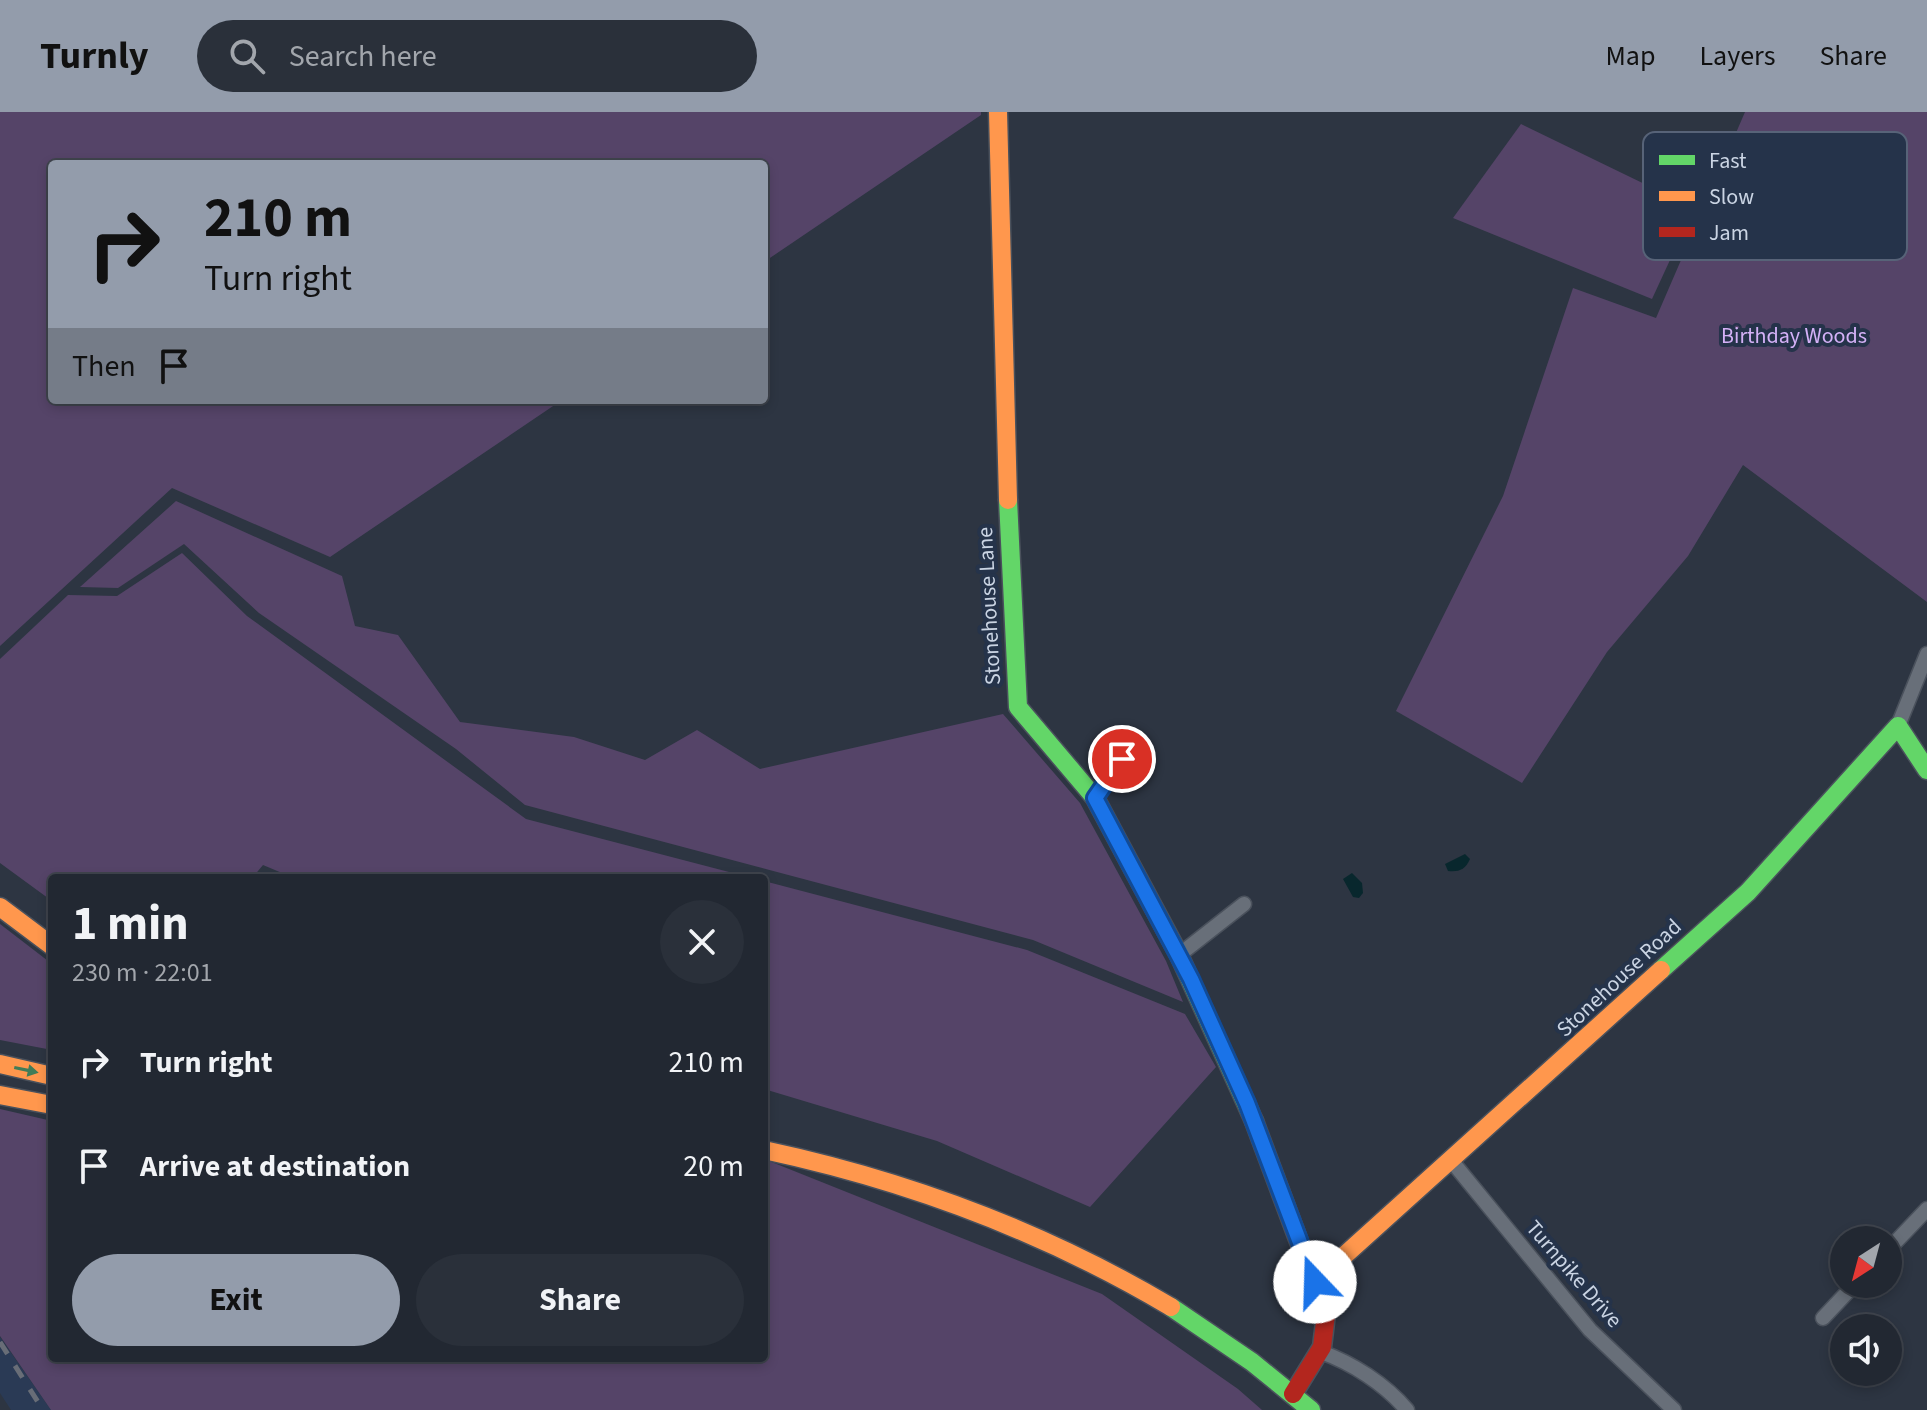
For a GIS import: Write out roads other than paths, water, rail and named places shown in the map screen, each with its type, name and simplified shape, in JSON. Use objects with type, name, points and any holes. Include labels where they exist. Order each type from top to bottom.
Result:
[{"type":"main road","name":"Stonehouse Lane","points":[[998,112],[1010,560],[1018,707],[1095,798],[1179,955],[1247,1103],[1315,1282],[1328,1326],[1321,1352],[1293,1394]]},
{"type":"main road","points":[[1898,726],[1927,770]]},
{"type":"main road","name":"Stonehouse Road","points":[[1315,1282],[1450,1159],[1538,1085],[1748,892],[1898,726]]},
{"type":"main road","points":[[0,907],[48,943]]},
{"type":"main road","points":[[0,1064],[48,1075]]},
{"type":"main road","points":[[0,1095],[48,1104]]},
{"type":"main road","points":[[768,1151],[911,1187],[1064,1249],[1193,1322],[1311,1410]]},
{"type":"street","points":[[1898,726],[1927,654]]},
{"type":"street","points":[[1095,798],[1122,759]]},
{"type":"street","points":[[1179,955],[1244,904]]},
{"type":"street","name":"Turnpike Drive","points":[[1450,1159],[1590,1330],[1674,1410]]},
{"type":"street","points":[[1902,1235],[1927,1209]]},
{"type":"street","points":[[1823,1318],[1842,1298]]},
{"type":"street","points":[[1321,1352],[1352,1366],[1407,1410]]},
{"type":"railway","points":[[0,1342],[43,1410]]},
{"type":"park label","name":"Birthday Woods","points":[[1794,336]]}]
